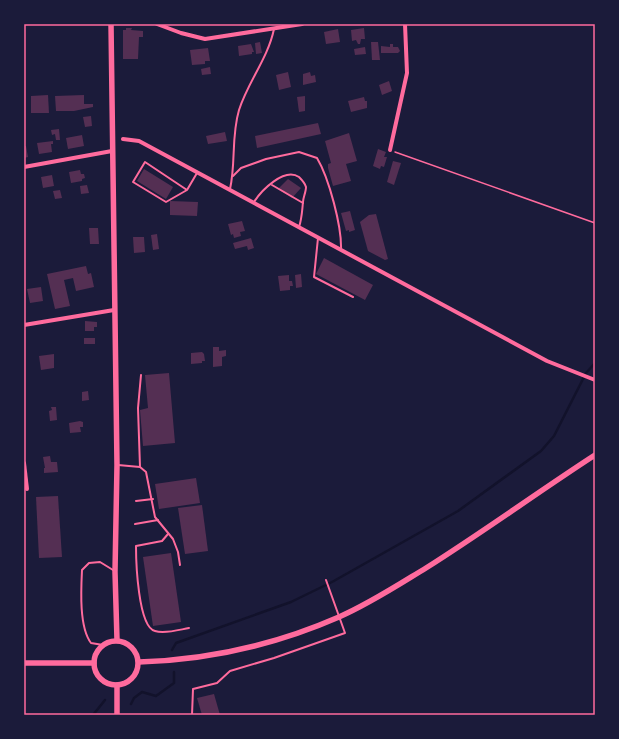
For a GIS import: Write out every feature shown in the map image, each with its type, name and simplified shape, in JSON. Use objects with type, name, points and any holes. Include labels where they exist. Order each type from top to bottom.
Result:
[{"type":"main road","points":[[111,24],[117,465],[115,572],[117,640]]},
{"type":"main road","points":[[139,662],[187,659],[240,650],[296,634],[340,617],[393,588],[480,534],[595,455]]},
{"type":"main road","points":[[117,640],[130,645],[139,662],[135,676],[130,681],[116,685],[103,681],[95,670],[94,663],[95,656],[103,645],[117,640]]},
{"type":"main road","points":[[24,663],[94,663]]},
{"type":"main road","points":[[116,685],[117,715]]},
{"type":"street","points":[[157,24],[181,34],[205,39],[302,24]]},
{"type":"street","points":[[390,150],[407,73],[405,24]]},
{"type":"street","points":[[123,139],[139,141],[318,236],[341,250],[547,361],[595,380]]},
{"type":"street","points":[[24,167],[112,151]]},
{"type":"street","points":[[24,325],[114,310]]},
{"type":"street","points":[[24,463],[27,489]]},
{"type":"lane","points":[[230,190],[233,176],[233,145],[239,110],[271,42],[274,29]]},
{"type":"lane","points":[[233,176],[241,168],[266,159],[299,152],[317,158],[324,169],[330,191],[342,237],[341,250]]},
{"type":"lane","points":[[188,190],[145,162],[133,182],[166,202],[188,190],[197,173]]},
{"type":"lane","points":[[254,202],[260,193],[285,176],[297,176],[303,181],[306,187],[302,218],[299,227]]},
{"type":"lane","points":[[272,184],[303,203]]},
{"type":"lane","points":[[318,236],[314,277],[353,297]]},
{"type":"lane","points":[[140,467],[138,408],[141,375]]},
{"type":"lane","points":[[117,465],[140,467],[146,472],[158,520],[173,539],[178,552],[180,565]]},
{"type":"lane","points":[[136,501],[153,499]]},
{"type":"lane","points":[[135,524],[158,520]]},
{"type":"lane","points":[[168,534],[162,541],[136,546],[136,560],[146,624],[153,631],[164,632],[189,628]]},
{"type":"lane","points":[[103,645],[91,643],[86,636],[84,625],[82,570],[89,563],[100,562],[108,565],[115,572]]},
{"type":"lane","points":[[192,715],[193,690],[217,683],[230,671],[274,658],[345,633],[326,580]]},
{"type":"path","points":[[390,150],[595,223]]},
{"type":"building","points":[[126,28],[143,31],[143,37],[139,37],[138,59],[123,59],[123,30],[126,30]]},
{"type":"building","points":[[364,28],[365,39],[361,39],[360,44],[358,44],[356,40],[352,41],[351,30]]},
{"type":"building","points":[[338,29],[340,42],[326,44],[324,32]]},
{"type":"building","points":[[260,42],[262,53],[256,54],[255,43]]},
{"type":"building","points":[[371,42],[378,42],[380,60],[372,60]]},
{"type":"building","points":[[251,44],[254,52],[252,52],[252,54],[239,56],[238,46]]},
{"type":"building","points":[[390,44],[393,44],[393,47],[398,47],[400,51],[398,53],[381,53],[381,46],[390,47]]},
{"type":"building","points":[[365,47],[366,54],[355,55],[354,49]]},
{"type":"building","points":[[208,48],[210,61],[205,61],[205,64],[192,65],[190,50]]},
{"type":"building","points":[[210,67],[211,74],[202,75],[201,69]]},
{"type":"building","points":[[288,72],[291,87],[279,90],[276,75]]},
{"type":"building","points":[[310,72],[311,76],[315,75],[316,82],[303,85],[303,74]]},
{"type":"building","points":[[389,81],[392,91],[382,95],[379,85]]},
{"type":"building","points":[[48,95],[49,113],[31,113],[31,96]]},
{"type":"building","points":[[84,95],[84,104],[93,104],[93,107],[74,111],[56,111],[55,96]]},
{"type":"building","points":[[305,96],[305,111],[299,112],[297,97]]},
{"type":"building","points":[[364,97],[365,101],[367,101],[367,108],[351,112],[348,101]]},
{"type":"building","points":[[91,116],[92,126],[85,127],[83,117]]},
{"type":"building","points":[[318,123],[321,134],[257,148],[255,136]]},
{"type":"building","points":[[59,129],[60,140],[56,140],[55,134],[52,135],[51,130]]},
{"type":"building","points":[[225,132],[227,141],[208,144],[206,136]]},
{"type":"building","points":[[349,133],[357,161],[346,164],[351,181],[333,186],[328,168],[328,164],[331,163],[325,141]]},
{"type":"building","points":[[82,135],[84,146],[68,149],[66,138]]},
{"type":"building","points":[[53,141],[53,144],[51,144],[52,152],[39,154],[37,143]]},
{"type":"building","points":[[24,146],[26,146],[28,157],[24,158]]},
{"type":"building","points":[[378,149],[386,152],[384,157],[387,157],[384,167],[381,166],[380,169],[373,166]]},
{"type":"building","points":[[393,161],[401,163],[394,185],[387,182]]},
{"type":"building","points":[[144,169],[173,187],[166,199],[137,181]]},
{"type":"building","points":[[80,170],[81,174],[84,174],[85,178],[82,179],[82,181],[71,183],[69,172]]},
{"type":"building","points":[[52,175],[54,186],[43,188],[41,177]]},
{"type":"building","points":[[288,179],[301,188],[292,198],[278,189]]},
{"type":"building","points":[[87,185],[89,193],[81,194],[80,186]]},
{"type":"building","points":[[60,190],[62,198],[55,199],[53,191]]},
{"type":"building","points":[[170,201],[198,202],[197,216],[170,215]]},
{"type":"building","points":[[350,211],[355,230],[349,232],[349,230],[346,231],[341,213]]},
{"type":"building","points":[[376,214],[388,259],[385,260],[368,251],[360,222],[369,215]]},
{"type":"building","points":[[242,221],[245,231],[240,232],[241,236],[234,238],[233,234],[231,235],[228,224]]},
{"type":"building","points":[[89,228],[98,228],[99,244],[90,244]]},
{"type":"building","points":[[157,234],[159,249],[153,250],[151,235]]},
{"type":"building","points":[[133,237],[144,237],[145,252],[134,253]]},
{"type":"building","points":[[251,238],[254,248],[248,250],[247,246],[235,249],[233,243]]},
{"type":"building","points":[[324,258],[373,285],[365,300],[316,274]]},
{"type":"building","points":[[86,266],[88,274],[91,273],[94,287],[76,291],[73,278],[64,280],[70,306],[55,309],[47,274]]},
{"type":"building","points":[[301,274],[302,287],[296,288],[295,275]]},
{"type":"building","points":[[289,275],[289,281],[292,281],[293,286],[290,286],[290,290],[280,291],[278,276]]},
{"type":"building","points":[[41,287],[43,301],[30,303],[27,289]]},
{"type":"building","points":[[85,321],[97,322],[97,327],[94,327],[94,331],[85,331]]},
{"type":"building","points":[[84,338],[95,338],[95,344],[84,344]]},
{"type":"building","points":[[213,347],[219,347],[219,351],[226,350],[226,356],[222,357],[222,366],[213,367]]},
{"type":"building","points":[[202,352],[204,354],[205,361],[202,361],[202,363],[191,364],[191,353]]},
{"type":"building","points":[[54,354],[54,368],[41,370],[39,356]]},
{"type":"building","points":[[169,373],[175,443],[143,446],[140,410],[148,408],[145,375]]},
{"type":"building","points":[[88,391],[89,400],[82,401],[82,392]]},
{"type":"building","points":[[51,407],[56,407],[57,420],[50,421],[49,411],[52,410]]},
{"type":"building","points":[[80,421],[83,422],[83,427],[80,427],[81,432],[70,433],[69,423]]},
{"type":"building","points":[[50,456],[51,462],[57,462],[58,472],[44,473],[45,468],[43,457]]},
{"type":"building","points":[[196,478],[200,503],[159,509],[155,484]]},
{"type":"building","points":[[58,496],[62,557],[39,558],[36,497]]},
{"type":"building","points":[[202,505],[208,551],[185,554],[178,508]]},
{"type":"building","points":[[171,553],[181,622],[153,626],[143,557]]},
{"type":"building","points":[[214,694],[220,715],[202,715],[197,698]]},
{"type":"waterway","points":[[172,650],[176,643],[291,602],[332,582],[458,511],[541,451],[554,436],[586,373],[595,363]]},
{"type":"waterway","points":[[131,704],[134,698],[142,692],[156,696],[174,683],[174,672]]},
{"type":"waterway","points":[[93,715],[105,700]]}]
